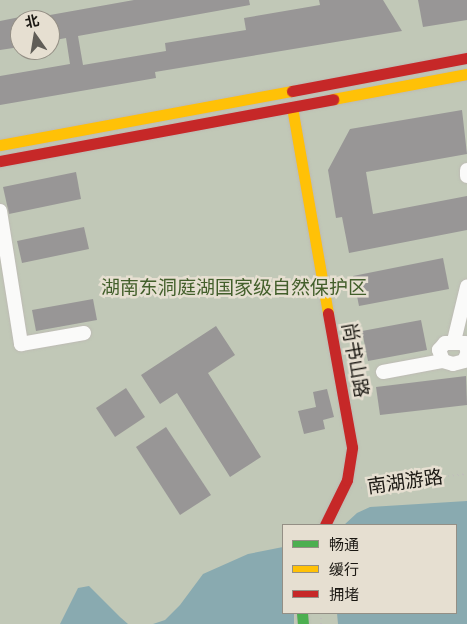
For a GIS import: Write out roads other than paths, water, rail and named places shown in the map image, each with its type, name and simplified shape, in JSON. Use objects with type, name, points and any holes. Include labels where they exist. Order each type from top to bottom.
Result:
[{"type":"main road","points":[[0,145],[467,58]]},
{"type":"main road","points":[[0,162],[467,74]]},
{"type":"main road","name":"尚书山路","points":[[292,107],[352,447],[348,480],[326,524]]},
{"type":"street","points":[[467,170],[467,176]]},
{"type":"street","points":[[0,211],[21,344],[84,333]]},
{"type":"street","points":[[454,341],[467,288]]},
{"type":"street","points":[[382,372],[443,361],[464,361],[467,352],[465,343],[454,341],[445,343],[439,350],[443,361]]},
{"type":"water","points":[[467,501],[467,624],[338,624],[337,614],[457,614],[457,524],[345,524],[357,513],[370,507]]},
{"type":"water","points":[[282,547],[282,614],[294,614],[294,624],[153,624],[165,620],[180,605],[203,574],[248,554]]},
{"type":"water","points":[[89,586],[128,624],[60,624],[78,588]]},
{"type":"park label","name":"湖南东洞庭湖国家级自然保护区","points":[[234,288]]}]
